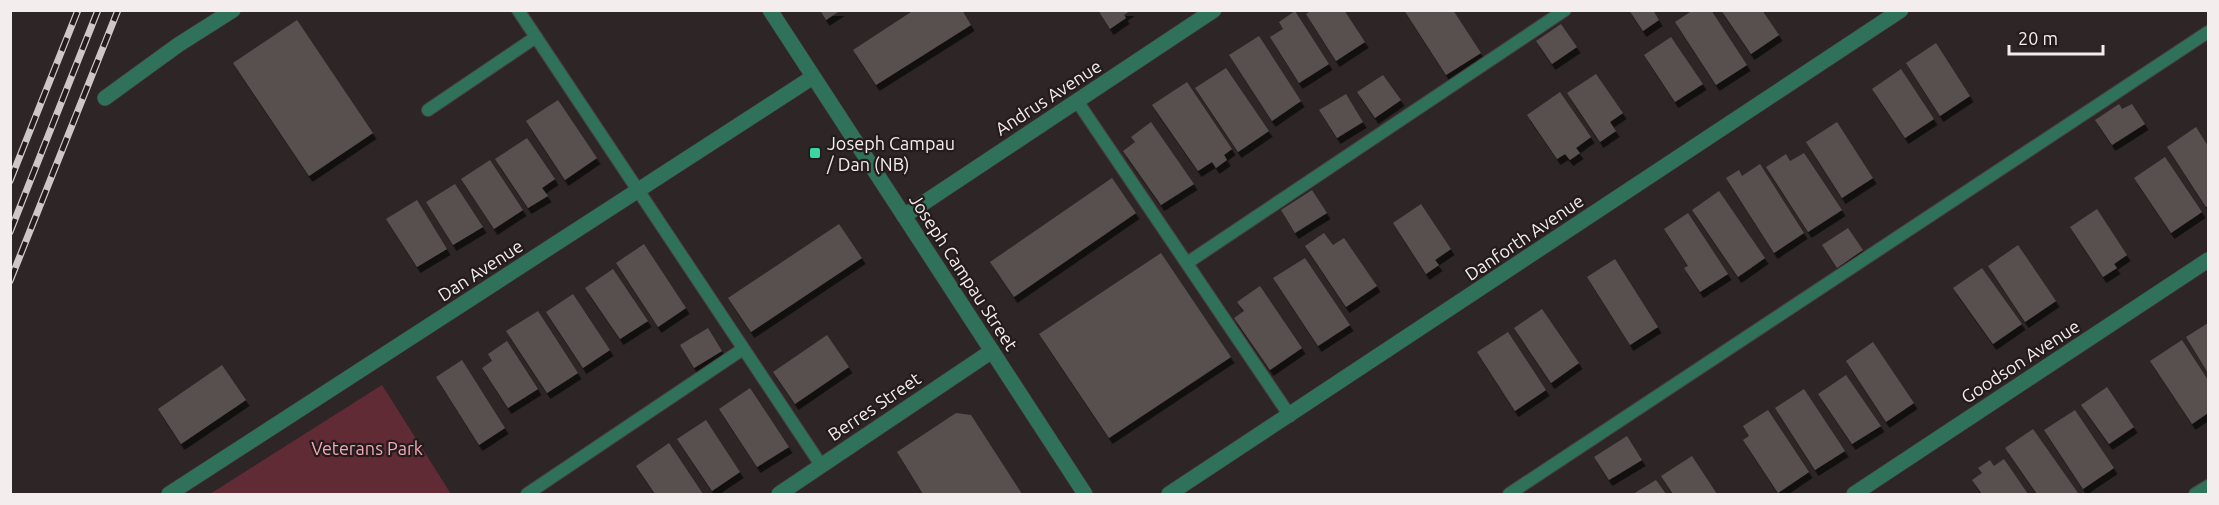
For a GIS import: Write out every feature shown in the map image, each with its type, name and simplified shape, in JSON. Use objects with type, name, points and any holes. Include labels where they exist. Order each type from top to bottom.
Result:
[{"type":"street","points":[[105,98],[178,45],[232,10]]},
{"type":"street","name":"Joseph Campau Street","points":[[770,10],[1085,495]]},
{"type":"street","name":"Andrus Avenue","points":[[904,216],[1214,10]]},
{"type":"street","name":"Danforth Avenue","points":[[1169,495],[1901,10]]},
{"type":"street","name":"Dan Avenue","points":[[169,495],[813,77]]},
{"type":"street","name":"Goodson Avenue","points":[[1854,495],[2208,260]]},
{"type":"street","name":"Berres Street","points":[[779,495],[820,465],[992,351]]},
{"type":"lane","points":[[518,10],[820,465]]},
{"type":"lane","points":[[1187,263],[1565,10]]},
{"type":"lane","points":[[1509,495],[2208,32]]},
{"type":"lane","points":[[428,110],[536,37]]},
{"type":"lane","points":[[1077,101],[1290,416]]},
{"type":"lane","points":[[527,495],[743,349]]},
{"type":"lane","points":[[2195,495],[2208,486]]},
{"type":"green space","name":"Veterans Park","points":[[382,385],[451,494],[210,494]]},
{"type":"building","points":[[820,10],[841,10],[826,20]]},
{"type":"building","points":[[914,10],[962,10],[971,25],[876,85],[853,50]]},
{"type":"building","points":[[1098,10],[1131,10],[1124,15],[1126,18],[1110,29]]},
{"type":"building","points":[[1312,10],[1344,10],[1365,42],[1336,61],[1306,14]]},
{"type":"building","points":[[1404,10],[1453,10],[1481,53],[1446,75]]},
{"type":"building","points":[[1629,10],[1653,10],[1659,20],[1643,31]]},
{"type":"building","points":[[1693,10],[1711,10],[1747,65],[1716,85],[1675,22]]},
{"type":"building","points":[[1721,10],[1762,10],[1779,35],[1751,54]]},
{"type":"building","points":[[1295,11],[1329,64],[1299,83],[1270,37],[1283,29],[1279,22]]},
{"type":"building","points":[[297,20],[373,133],[309,176],[233,63]]},
{"type":"building","points":[[1561,24],[1577,47],[1552,64],[1536,41]]},
{"type":"building","points":[[1259,36],[1301,101],[1272,121],[1229,55]]},
{"type":"building","points":[[1671,37],[1703,84],[1675,102],[1644,55]]},
{"type":"building","points":[[1936,43],[1970,96],[1940,116],[1906,63]]},
{"type":"building","points":[[1226,68],[1269,131],[1238,152],[1195,88]]},
{"type":"building","points":[[1901,69],[1934,119],[1905,138],[1872,89]]},
{"type":"building","points":[[1596,74],[1623,113],[1610,122],[1616,131],[1600,142],[1567,93]]},
{"type":"building","points":[[1383,75],[1401,100],[1375,118],[1357,92]]},
{"type":"building","points":[[1187,82],[1232,149],[1224,155],[1227,160],[1216,168],[1212,162],[1198,171],[1152,105]]},
{"type":"building","points":[[1560,92],[1591,137],[1576,148],[1580,153],[1570,160],[1565,154],[1557,159],[1527,115]]},
{"type":"building","points":[[1346,94],[1363,122],[1337,138],[1319,110]]},
{"type":"building","points":[[558,100],[597,158],[565,180],[526,121]]},
{"type":"building","points":[[2119,104],[2122,109],[2132,104],[2145,124],[2112,145],[2095,120]]},
{"type":"building","points":[[1151,122],[1194,184],[1161,205],[1123,151],[1135,142],[1131,137]]},
{"type":"building","points":[[1837,122],[1873,178],[1842,198],[1806,142]]},
{"type":"building","points":[[2196,127],[2208,146],[2208,206],[2206,207],[2167,147]]},
{"type":"building","points":[[527,138],[555,179],[542,188],[548,196],[528,208],[495,159]]},
{"type":"building","points":[[1804,153],[1842,210],[1808,232],[1766,167],[1786,154],[1790,161]]},
{"type":"building","points":[[2165,157],[2202,212],[2171,233],[2134,178]]},
{"type":"building","points":[[490,160],[523,210],[494,229],[461,179]]},
{"type":"building","points":[[1760,164],[1804,233],[1774,253],[1726,178],[1739,170],[1742,176]]},
{"type":"building","points":[[1112,178],[1136,213],[1014,297],[990,262]]},
{"type":"building","points":[[455,184],[483,227],[453,245],[426,202]]},
{"type":"building","points":[[1312,190],[1327,213],[1295,233],[1281,210]]},
{"type":"building","points":[[1719,191],[1765,258],[1738,277],[1692,210]]},
{"type":"building","points":[[417,200],[447,249],[417,267],[386,219]]},
{"type":"building","points":[[1421,204],[1451,249],[1435,260],[1439,265],[1426,274],[1393,223]]},
{"type":"building","points":[[2097,209],[2127,255],[2114,264],[2117,268],[2103,277],[2070,227]]},
{"type":"building","points":[[1688,213],[1728,274],[1700,292],[1684,268],[1688,266],[1664,229]]},
{"type":"building","points":[[839,224],[862,258],[751,332],[728,298]]},
{"type":"building","points":[[1848,228],[1863,250],[1837,268],[1822,245]]},
{"type":"building","points":[[1324,233],[1333,245],[1344,238],[1377,286],[1346,307],[1305,246]]},
{"type":"building","points":[[644,244],[686,308],[658,327],[616,263]]},
{"type":"building","points":[[2018,245],[2056,301],[2025,322],[1988,266]]},
{"type":"building","points":[[1161,253],[1231,357],[1109,438],[1039,334]]},
{"type":"building","points":[[1305,258],[1350,325],[1318,346],[1273,278]]},
{"type":"building","points":[[1615,259],[1658,327],[1630,345],[1587,277]]},
{"type":"building","points":[[1982,268],[2022,324],[1993,344],[1953,288]]},
{"type":"building","points":[[613,269],[648,321],[620,339],[585,288]]},
{"type":"building","points":[[1260,286],[1302,348],[1270,370],[1234,318],[1244,311],[1237,302]]},
{"type":"building","points":[[573,294],[610,350],[583,368],[546,312]]},
{"type":"building","points":[[1542,309],[1579,363],[1551,383],[1514,328]]},
{"type":"building","points":[[538,311],[578,373],[547,393],[506,331]]},
{"type":"building","points":[[2208,323],[2208,373],[2186,337]]},
{"type":"building","points":[[708,328],[722,351],[694,368],[680,345]]},
{"type":"building","points":[[1508,332],[1546,390],[1515,411],[1477,352]]},
{"type":"building","points":[[827,335],[849,367],[795,404],[773,372]]},
{"type":"building","points":[[2182,340],[2208,380],[2208,413],[2192,424],[2150,361]]},
{"type":"building","points":[[507,341],[538,389],[508,408],[482,368],[492,361],[488,354]]},
{"type":"building","points":[[1873,342],[1914,403],[1886,422],[1846,361]]},
{"type":"building","points":[[462,360],[505,428],[479,445],[436,377]]},
{"type":"building","points":[[222,365],[246,400],[181,444],[158,409]]},
{"type":"building","points":[[1846,375],[1881,426],[1852,444],[1818,394]]},
{"type":"building","points":[[2107,387],[2134,427],[2109,444],[2081,405]]},
{"type":"building","points":[[750,388],[789,447],[757,467],[719,409]]},
{"type":"building","points":[[1804,389],[1845,451],[1815,470],[1775,408]]},
{"type":"building","points":[[1768,410],[1809,472],[1778,493],[1743,440],[1749,436],[1743,426]]},
{"type":"building","points":[[2075,410],[2114,468],[2083,489],[2044,430]]},
{"type":"building","points":[[956,413],[971,415],[1022,494],[923,494],[897,452]]},
{"type":"building","points":[[706,420],[740,472],[712,491],[677,439]]},
{"type":"building","points":[[2033,429],[2078,493],[2037,494],[2005,448]]},
{"type":"building","points":[[1627,436],[1642,460],[1609,480],[1594,457]]},
{"type":"building","points":[[669,443],[703,494],[655,494],[636,466]]},
{"type":"building","points":[[1692,456],[1717,494],[1673,494],[1661,476]]},
{"type":"building","points":[[2004,459],[2028,494],[1982,494],[1972,480],[1982,473],[1978,468],[1990,460],[1994,466]]},
{"type":"building","points":[[1656,480],[1666,494],[1633,494]]},
{"type":"railway","points":[[10,181],[78,10]]},
{"type":"railway","points":[[10,232],[98,10]]},
{"type":"railway","points":[[10,281],[118,10]]},
{"type":"place","name":"Joseph Campau / Dan (NB)","points":[[815,153]]}]
